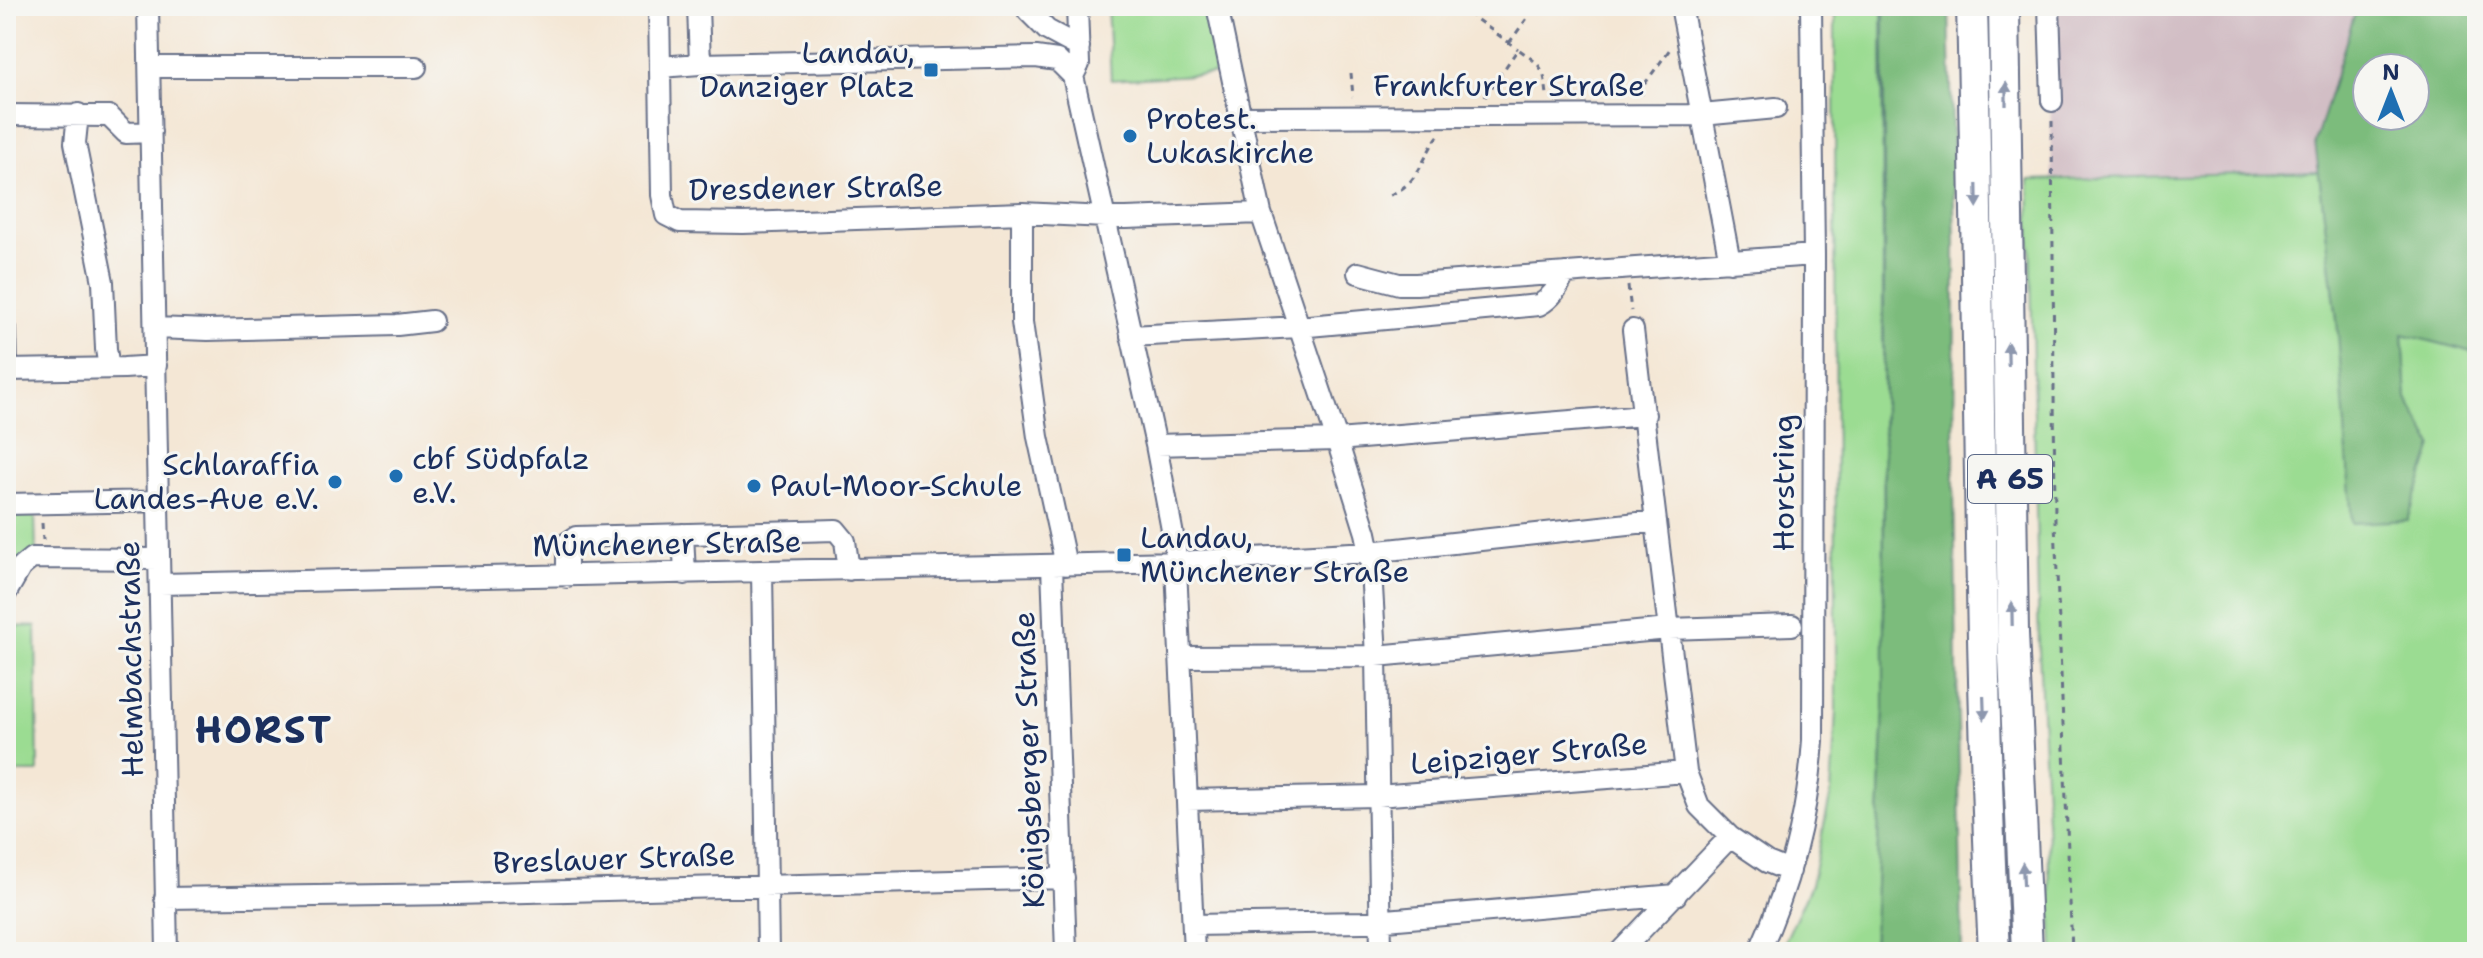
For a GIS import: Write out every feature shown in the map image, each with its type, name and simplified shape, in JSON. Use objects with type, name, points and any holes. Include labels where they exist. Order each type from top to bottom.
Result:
[{"type":"highway","name":"A 65","points":[[1972,6],[1978,227],[1976,326],[1981,633],[1994,952]]},
{"type":"highway","name":"A 65","points":[[2004,6],[2012,617],[2027,952]]},
{"type":"street","name":"Helmbachstraße","points":[[148,6],[167,952]]},
{"type":"street","name":"Dresdener Straße","points":[[659,6],[662,195],[666,215],[680,222],[743,223],[1022,213],[1081,214],[1105,218],[1261,213]]},
{"type":"street","points":[[698,6],[700,64]]},
{"type":"street","points":[[1027,6],[1028,11],[1047,30],[1079,47]]},
{"type":"street","points":[[1073,76],[1079,64],[1077,6]]},
{"type":"street","points":[[1217,6],[1261,213],[1337,440],[1370,552],[1376,656],[1381,952]]},
{"type":"street","points":[[1681,6],[1730,262]]},
{"type":"street","name":"Horstring","points":[[1759,952],[1790,871],[1808,790],[1814,704],[1811,6]]},
{"type":"street","points":[[2049,6],[2052,101]]},
{"type":"street","points":[[660,67],[1036,57],[1057,60],[1073,76],[1156,445],[1177,562],[1194,952]]},
{"type":"street","points":[[150,67],[416,67]]},
{"type":"street","name":"Frankfurter Straße","points":[[1241,117],[1702,115],[1776,108]]},
{"type":"street","points":[[78,114],[75,143],[103,282],[109,368]]},
{"type":"street","points":[[6,115],[109,116],[126,133],[151,132]]},
{"type":"street","points":[[1022,213],[1024,337],[1059,565]]},
{"type":"street","points":[[1358,273],[1399,284],[1814,255]]},
{"type":"street","points":[[1131,336],[1298,327],[1539,305],[1560,285],[1565,273]]},
{"type":"street","points":[[156,328],[397,325],[432,321]]},
{"type":"street","points":[[6,329],[6,370],[156,366]]},
{"type":"street","name":"Leipziger Straße","points":[[1633,330],[1686,772],[1699,806],[1730,837],[1767,862],[1790,871]]},
{"type":"street","points":[[1156,445],[1337,440],[1645,415]]},
{"type":"street","points":[[6,504],[159,501]]},
{"type":"street","points":[[1177,562],[1370,552],[1656,521]]},
{"type":"street","points":[[567,577],[567,543],[576,537],[836,530],[845,541],[849,570]]},
{"type":"street","points":[[683,534],[685,574]]},
{"type":"street","points":[[6,593],[21,567],[32,558],[159,559]]},
{"type":"street","name":"Münchener Straße","points":[[160,584],[1177,562]]},
{"type":"street","name":"Königsberger Straße","points":[[1059,565],[1066,952]]},
{"type":"street","points":[[762,572],[768,952]]},
{"type":"street","points":[[1181,657],[1376,656],[1669,629],[1792,625]]},
{"type":"street","name":"Leipziger Straße","points":[[1377,796],[1686,772]]},
{"type":"street","points":[[1187,800],[1377,796]]},
{"type":"street","points":[[1620,952],[1730,837]]},
{"type":"street","name":"Breslauer Straße","points":[[165,898],[1064,878]]},
{"type":"street","points":[[1193,925],[1381,920],[1676,895]]},
{"type":"path","points":[[1458,6],[1540,64],[1547,116]]},
{"type":"path","points":[[1509,43],[1536,6]]},
{"type":"path","points":[[1623,115],[1643,94],[1641,89],[1670,48]]},
{"type":"path","points":[[1471,116],[1518,49]]},
{"type":"path","points":[[2052,101],[2055,522],[2072,952]]},
{"type":"path","points":[[1390,195],[1413,180],[1423,166],[1428,148],[1442,131]]},
{"type":"path","points":[[1626,269],[1633,330]]},
{"type":"path","points":[[42,504],[44,559]]},
{"type":"shaded area","points":[[2048,6],[2357,6],[2315,142],[2319,172],[2052,178]]},
{"type":"green space","points":[[1107,6],[1211,6],[1226,73],[1111,80]]},
{"type":"green space","points":[[1833,6],[1882,6],[1884,707],[1873,952],[1780,952],[1811,885],[1831,793],[1836,711]]},
{"type":"green space","points":[[1884,6],[1949,6],[1955,244],[1954,489],[1962,952],[1873,952],[1884,707]]},
{"type":"green space","points":[[2357,6],[2477,6],[2477,353],[2403,334],[2407,399],[2433,446],[2408,520],[2352,523],[2337,320],[2315,142]]},
{"type":"green space","points":[[2319,172],[2337,320],[2433,446],[2407,399],[2403,334],[2477,353],[2477,952],[2053,952],[2039,649],[2029,180]]},
{"type":"green space","points":[[6,513],[35,513],[36,553],[6,573]]},
{"type":"green space","points":[[36,626],[38,772],[6,772],[6,627]]},
{"type":"place","name":"Landau, Danziger Platz","points":[[931,70]]},
{"type":"place","name":"Protest. Lukaskirche","points":[[1130,136]]},
{"type":"place","name":"cbf Südpfalz e.V.","points":[[396,476]]},
{"type":"place","name":"Schlaraffia Landes-Aue e.V.","points":[[335,482]]},
{"type":"place","name":"Paul-Moor-Schule","points":[[754,486]]},
{"type":"place","name":"Landau, Münchener Straße","points":[[1124,555]]},
{"type":"district","name":"HORST","points":[[264,730]]}]
